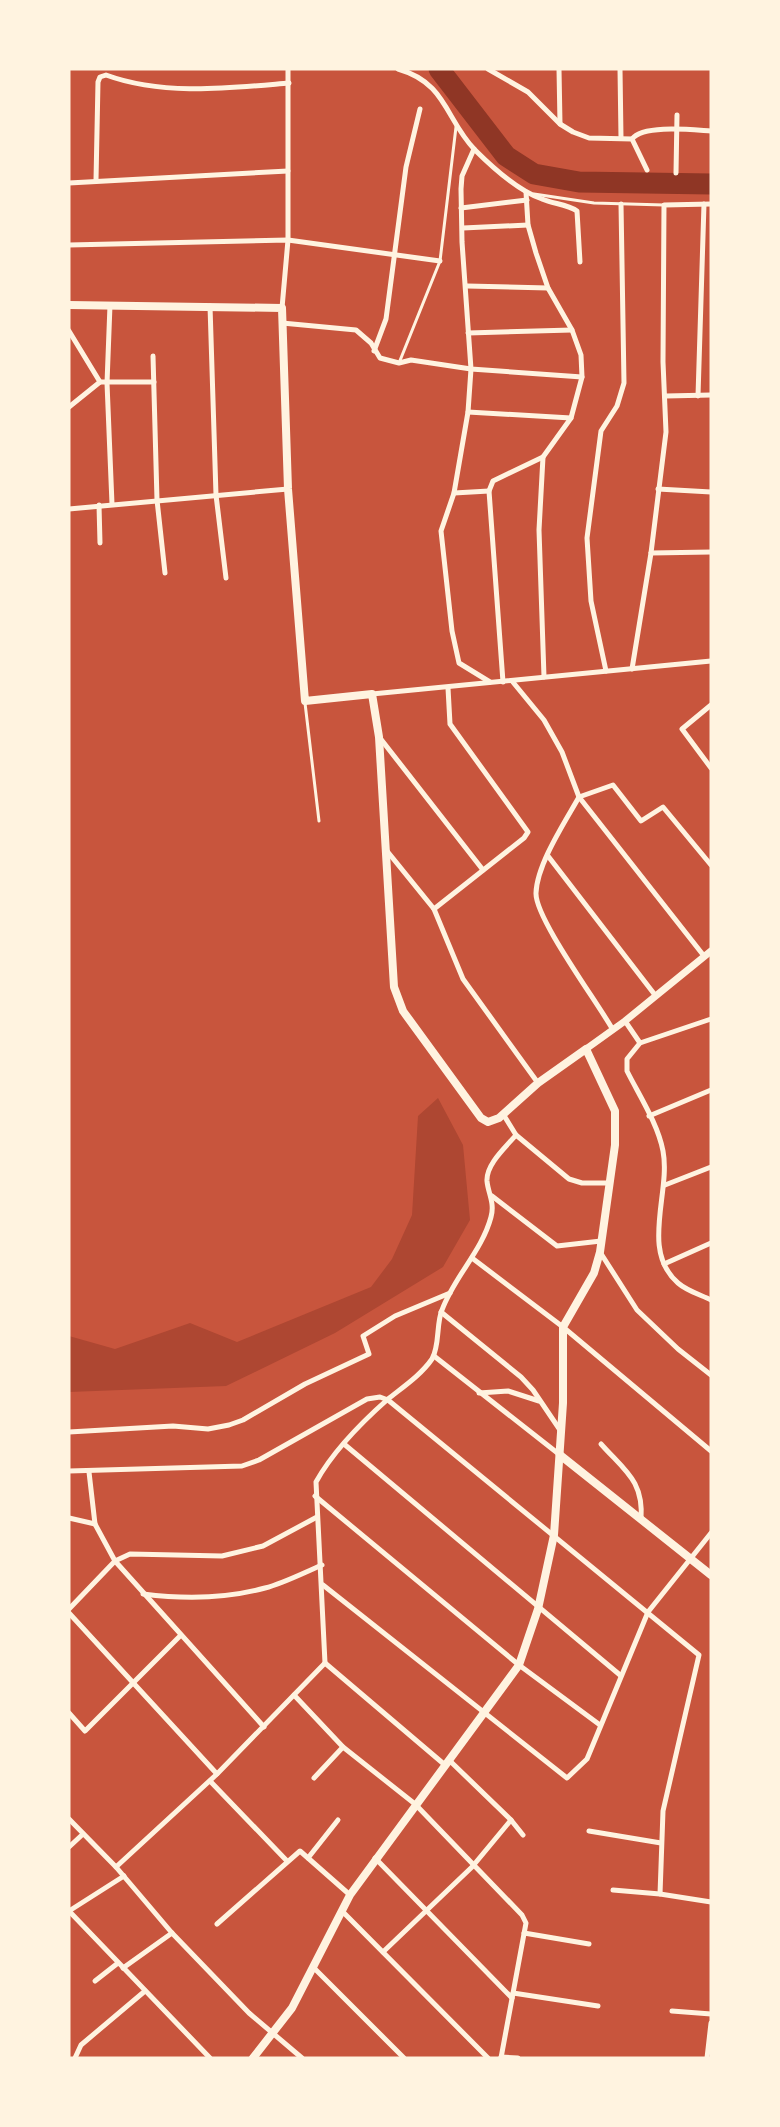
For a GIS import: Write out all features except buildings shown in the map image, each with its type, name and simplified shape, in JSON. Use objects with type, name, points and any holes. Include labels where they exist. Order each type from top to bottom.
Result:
[{"type":"main road","points":[[69,305],[282,308],[288,489],[304,701],[372,694],[379,737],[393,987],[403,1011],[481,1118],[488,1122],[503,1114],[538,1083],[586,1049],[615,1111],[615,1145],[600,1252],[594,1274],[563,1327],[560,1455],[554,1535],[538,1609],[519,1665],[484,1715],[375,1858],[350,1895],[314,1968],[273,2034],[253,2058]]},
{"type":"main road","points":[[560,1455],[711,1575]]},
{"type":"street","points":[[282,308],[288,240],[288,69]]},
{"type":"street","points":[[398,69],[415,74],[428,83],[444,100],[474,149],[526,192],[577,211],[580,262]]},
{"type":"street","points":[[488,69],[528,92],[560,124],[589,138],[633,140]]},
{"type":"street","points":[[559,69],[560,124]]},
{"type":"street","points":[[620,69],[621,138]]},
{"type":"street","points":[[96,180],[98,82],[100,77],[106,75],[138,84],[214,89],[289,83]]},
{"type":"street","points":[[374,351],[386,319],[406,167],[420,109]]},
{"type":"street","points":[[676,173],[677,116]]},
{"type":"street","points":[[633,140],[642,132],[676,129],[711,131]]},
{"type":"street","points":[[633,140],[647,170]]},
{"type":"street","points":[[474,149],[462,176],[461,208],[471,369],[468,412],[454,493],[441,531],[456,655],[459,663],[490,682]]},
{"type":"street","points":[[69,183],[288,171]]},
{"type":"street","points":[[503,681],[489,491],[493,481],[543,457],[571,418],[582,377],[581,355],[572,330],[548,288],[528,225],[526,192]]},
{"type":"street","points":[[461,208],[527,200]]},
{"type":"street","points":[[606,671],[591,601],[587,538],[601,431],[617,405],[624,383],[621,204]]},
{"type":"street","points":[[632,669],[651,553],[666,432],[663,362],[664,205],[708,204],[698,396]]},
{"type":"street","points":[[463,228],[528,225]]},
{"type":"street","points":[[69,245],[288,240],[440,261]]},
{"type":"street","points":[[467,286],[548,288]]},
{"type":"street","points":[[110,305],[103,382],[112,504]]},
{"type":"street","points":[[210,306],[216,495],[226,578]]},
{"type":"street","points":[[282,323],[356,330],[371,343],[380,358],[399,363],[411,360],[471,369],[582,377]]},
{"type":"street","points":[[468,333],[572,330]]},
{"type":"street","points":[[69,331],[103,382]]},
{"type":"street","points":[[153,356],[157,500],[165,573]]},
{"type":"street","points":[[69,407],[103,382],[154,382]]},
{"type":"street","points":[[666,396],[711,395]]},
{"type":"street","points":[[468,412],[571,418]]},
{"type":"street","points":[[543,457],[539,530],[544,677]]},
{"type":"street","points":[[69,509],[288,489]]},
{"type":"street","points":[[658,489],[711,492]]},
{"type":"street","points":[[454,493],[489,491]]},
{"type":"street","points":[[99,505],[100,543]]},
{"type":"street","points":[[651,553],[711,552]]},
{"type":"street","points":[[372,694],[711,661]]},
{"type":"street","points":[[512,681],[544,720],[562,752],[579,797],[704,956]]},
{"type":"street","points":[[434,909],[524,838],[528,832],[450,724],[448,688]]},
{"type":"street","points":[[711,705],[682,729],[711,768]]},
{"type":"street","points":[[379,737],[483,870]]},
{"type":"street","points":[[611,1031],[556,941],[538,906],[537,888],[548,856],[579,797],[613,785],[641,821],[663,807],[711,865]]},
{"type":"street","points":[[386,850],[434,909],[463,979],[538,1083]]},
{"type":"street","points":[[548,856],[655,995]]},
{"type":"street","points":[[586,1049],[625,1021],[711,951]]},
{"type":"street","points":[[711,1019],[640,1043],[627,1059],[627,1071],[663,1148],[665,1185],[658,1248],[664,1264],[680,1285],[711,1300]]},
{"type":"street","points":[[625,1021],[640,1043]]},
{"type":"street","points":[[649,1116],[711,1090]]},
{"type":"street","points":[[503,1114],[516,1135],[569,1179],[582,1183],[609,1183]]},
{"type":"street","points":[[116,1867],[217,1774],[326,1663],[316,1482],[324,1467],[344,1444],[388,1400],[425,1368],[434,1356],[441,1312],[472,1258],[491,1216],[492,1196],[487,1180],[490,1167],[516,1135]]},
{"type":"street","points":[[665,1185],[711,1167]]},
{"type":"street","points":[[492,1196],[556,1246],[601,1241]]},
{"type":"street","points":[[664,1264],[711,1243]]},
{"type":"street","points":[[600,1252],[638,1310],[678,1349],[711,1376]]},
{"type":"street","points":[[472,1258],[563,1327],[711,1452]]},
{"type":"street","points":[[69,1432],[173,1426],[208,1429],[243,1420],[305,1384],[369,1354],[363,1336],[395,1316],[450,1293]]},
{"type":"street","points":[[441,1312],[521,1377],[533,1390],[560,1430]]},
{"type":"street","points":[[434,1356],[560,1455]]},
{"type":"street","points":[[479,1393],[508,1391],[539,1401]]},
{"type":"street","points":[[69,1472],[242,1466],[259,1460],[367,1399],[380,1397],[388,1400],[699,1655],[663,1810],[660,1894]]},
{"type":"street","points":[[344,1444],[538,1609],[620,1675]]},
{"type":"street","points":[[601,1444],[636,1483],[642,1498],[641,1520]]},
{"type":"street","points":[[89,1472],[95,1524],[115,1561],[264,1727]]},
{"type":"street","points":[[315,1496],[519,1665],[600,1725]]},
{"type":"street","points":[[217,1774],[69,1611],[115,1561],[130,1554],[231,1554],[263,1546],[317,1517]]},
{"type":"street","points":[[69,1518],[95,1524]]},
{"type":"street","points":[[323,1585],[484,1715],[567,1778],[587,1760],[620,1675],[648,1612],[711,1533]]},
{"type":"street","points":[[143,1594],[169,1598],[230,1595],[266,1588],[322,1565]]},
{"type":"street","points":[[69,1713],[86,1731],[180,1636]]},
{"type":"street","points":[[326,1663],[447,1763],[512,1820],[523,1835]]},
{"type":"street","points":[[294,1695],[342,1747],[415,1804],[472,1867],[522,1915],[526,1923],[501,2058],[518,2058]]},
{"type":"street","points":[[314,1778],[342,1747]]},
{"type":"street","points":[[210,1780],[287,1861]]},
{"type":"street","points":[[69,1819],[116,1867],[172,1933],[249,2013],[302,2058]]},
{"type":"street","points":[[308,1858],[338,1820]]},
{"type":"street","points":[[383,1952],[472,1867],[512,1820]]},
{"type":"street","points":[[589,1831],[661,1843]]},
{"type":"street","points":[[69,1847],[83,1834]]},
{"type":"street","points":[[217,1924],[300,1851],[350,1895]]},
{"type":"street","points":[[375,1858],[513,1995],[598,2007]]},
{"type":"street","points":[[124,1876],[69,1911],[210,2058]]},
{"type":"street","points":[[613,1890],[711,1902]]},
{"type":"street","points":[[343,1912],[488,2058]]},
{"type":"street","points":[[123,1968],[172,1933]]},
{"type":"street","points":[[524,1933],[589,1944]]},
{"type":"street","points":[[95,1981],[118,1963]]},
{"type":"street","points":[[314,1968],[404,2058]]},
{"type":"street","points":[[75,2058],[81,2045],[146,1991]]},
{"type":"street","points":[[672,2011],[711,2014]]},
{"type":"street","points":[[707,2058],[711,2023]]},
{"type":"lane","points":[[399,363],[440,261],[457,122]]},
{"type":"lane","points":[[526,192],[594,204],[664,205]]},
{"type":"lane","points":[[304,701],[319,821]]},
{"type":"shaded area","points":[[438,1098],[463,1145],[470,1220],[443,1267],[335,1333],[226,1386],[69,1392],[69,1336],[115,1349],[190,1323],[237,1342],[371,1287],[392,1259],[412,1215],[418,1116]]},
{"type":"waterway","points":[[439,69],[506,156],[534,174],[579,182],[711,184]]}]
